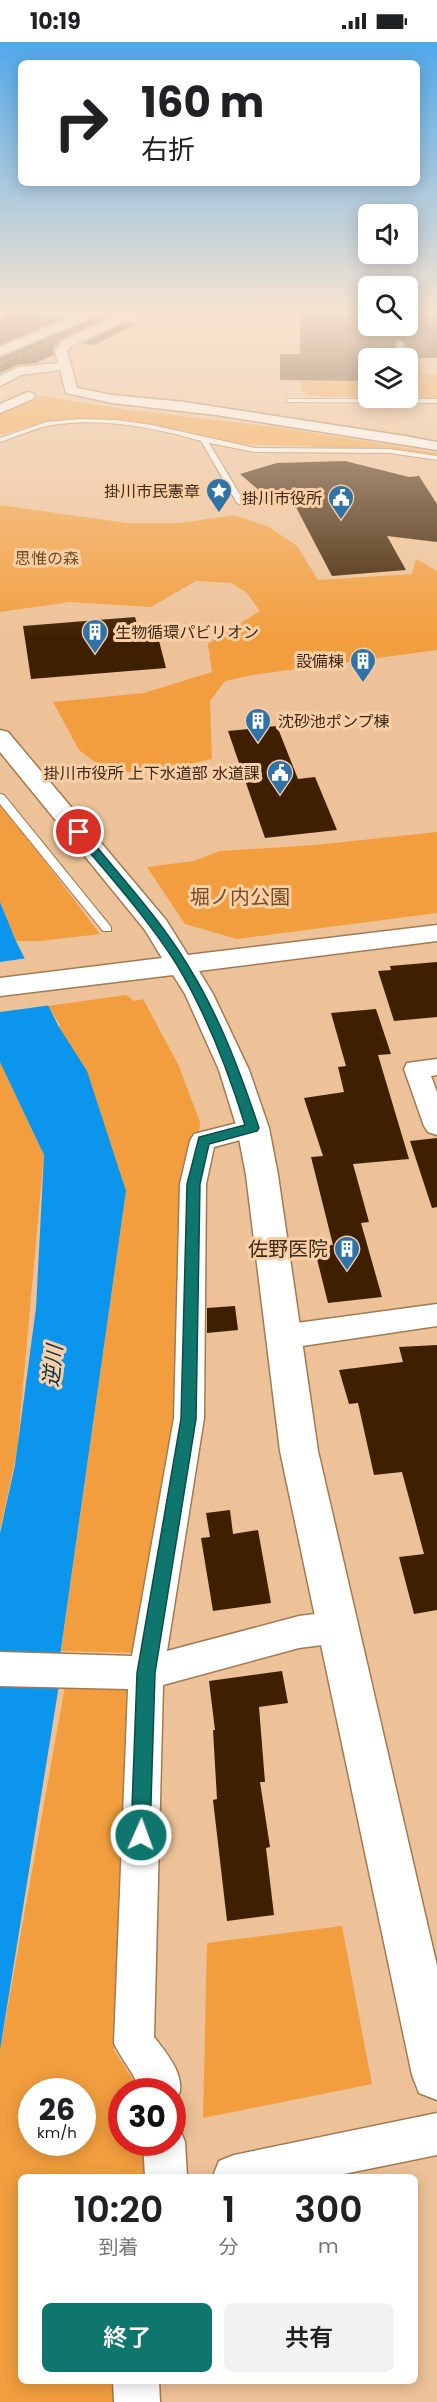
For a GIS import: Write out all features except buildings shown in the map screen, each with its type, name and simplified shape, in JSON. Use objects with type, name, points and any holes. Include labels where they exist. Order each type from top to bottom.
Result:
[{"type":"street","points":[[275,419],[437,446]]},
{"type":"street","points":[[0,737],[156,926],[182,965],[205,1007],[234,1070],[253,1128],[262,1175],[299,1451],[437,2075]]},
{"type":"street","points":[[0,987],[437,933]]},
{"type":"street","points":[[437,1067],[416,1069],[437,1126]]},
{"type":"street","points":[[159,2078],[134,2043],[146,1673],[189,1419],[193,1184],[203,1141],[253,1128]]},
{"type":"street","points":[[282,1336],[437,1315]]},
{"type":"street","points":[[0,1669],[146,1673],[299,1632],[338,1627]]},
{"type":"street","points":[[244,2174],[437,2134]]},
{"type":"street","points":[[165,2156],[166,2174]]},
{"type":"street","points":[[136,2384],[137,2402]]},
{"type":"lane","points":[[0,440],[31,428],[51,424],[92,422],[173,430],[204,440],[255,450],[390,451],[437,458]]},
{"type":"lane","points":[[204,440],[240,503]]},
{"type":"lane","points":[[0,797],[107,929]]},
{"type":"green space","points":[[0,419],[70,419],[38,424],[0,435]]},
{"type":"green space","points":[[77,419],[209,419],[276,427],[437,453],[437,456],[393,450],[238,444],[208,439],[184,431],[115,420]]},
{"type":"green space","name":"思惟の森","points":[[0,505],[127,523],[180,523],[234,515],[269,527],[297,546],[318,580],[412,574],[416,559],[437,571],[437,650],[252,675],[225,681],[210,701],[212,759],[180,766],[119,773],[104,769],[79,750],[53,702],[144,693],[212,672],[208,644],[260,611],[246,592],[231,583],[196,581],[151,607],[70,602],[0,612]]},
{"type":"green space","points":[[0,802],[100,934],[40,941],[16,941],[0,902]]},
{"type":"green space","name":"堀ノ内公園","points":[[437,832],[437,913],[237,939],[185,924],[147,867],[194,861],[220,851],[316,845]]},
{"type":"green space","points":[[126,995],[134,1001],[143,999],[178,1064],[200,1122],[181,1397],[139,1653],[61,1651],[126,1191],[60,1025],[48,1006]]},
{"type":"green space","points":[[0,1061],[44,1155],[17,1452],[0,1530]]},
{"type":"green space","points":[[65,1686],[129,1687],[114,2050],[132,2078],[108,2078],[108,2156],[144,2156],[145,2174],[18,2174],[18,2384],[114,2384],[115,2402],[0,2402],[0,2050]]},
{"type":"green space","points":[[342,1926],[372,2084],[203,2118],[207,1943]]},
{"type":"water","name":"逆川","points":[[0,902],[16,941],[59,1027],[87,1071],[126,1191],[60,1656],[0,1653],[0,1533],[15,1465],[36,1308],[44,1155],[0,1062]]},
{"type":"water","points":[[0,1683],[59,1685],[0,2050]]},
{"type":"pier","points":[[28,958],[52,1005],[0,1012],[0,962]]},
{"type":"place","name":"掛川市民憲章","points":[[219,514]]},
{"type":"place","name":"掛川市役所","points":[[341,521]]},
{"type":"place","name":"生物循環パビリオン","points":[[95,655]]},
{"type":"place","name":"設備棟","points":[[363,684]]},
{"type":"place","name":"沈砂池ポンプ棟","points":[[258,744]]},
{"type":"place","name":"掛川市役所 上下水道部 水道課","points":[[280,796]]},
{"type":"place","name":"佐野医院","points":[[347,1272]]},
{"type":"route","points":[[79,832],[156,926],[182,965],[199,994],[234,1070],[253,1128],[203,1141],[193,1184],[189,1419],[146,1673],[141,1835]]}]
